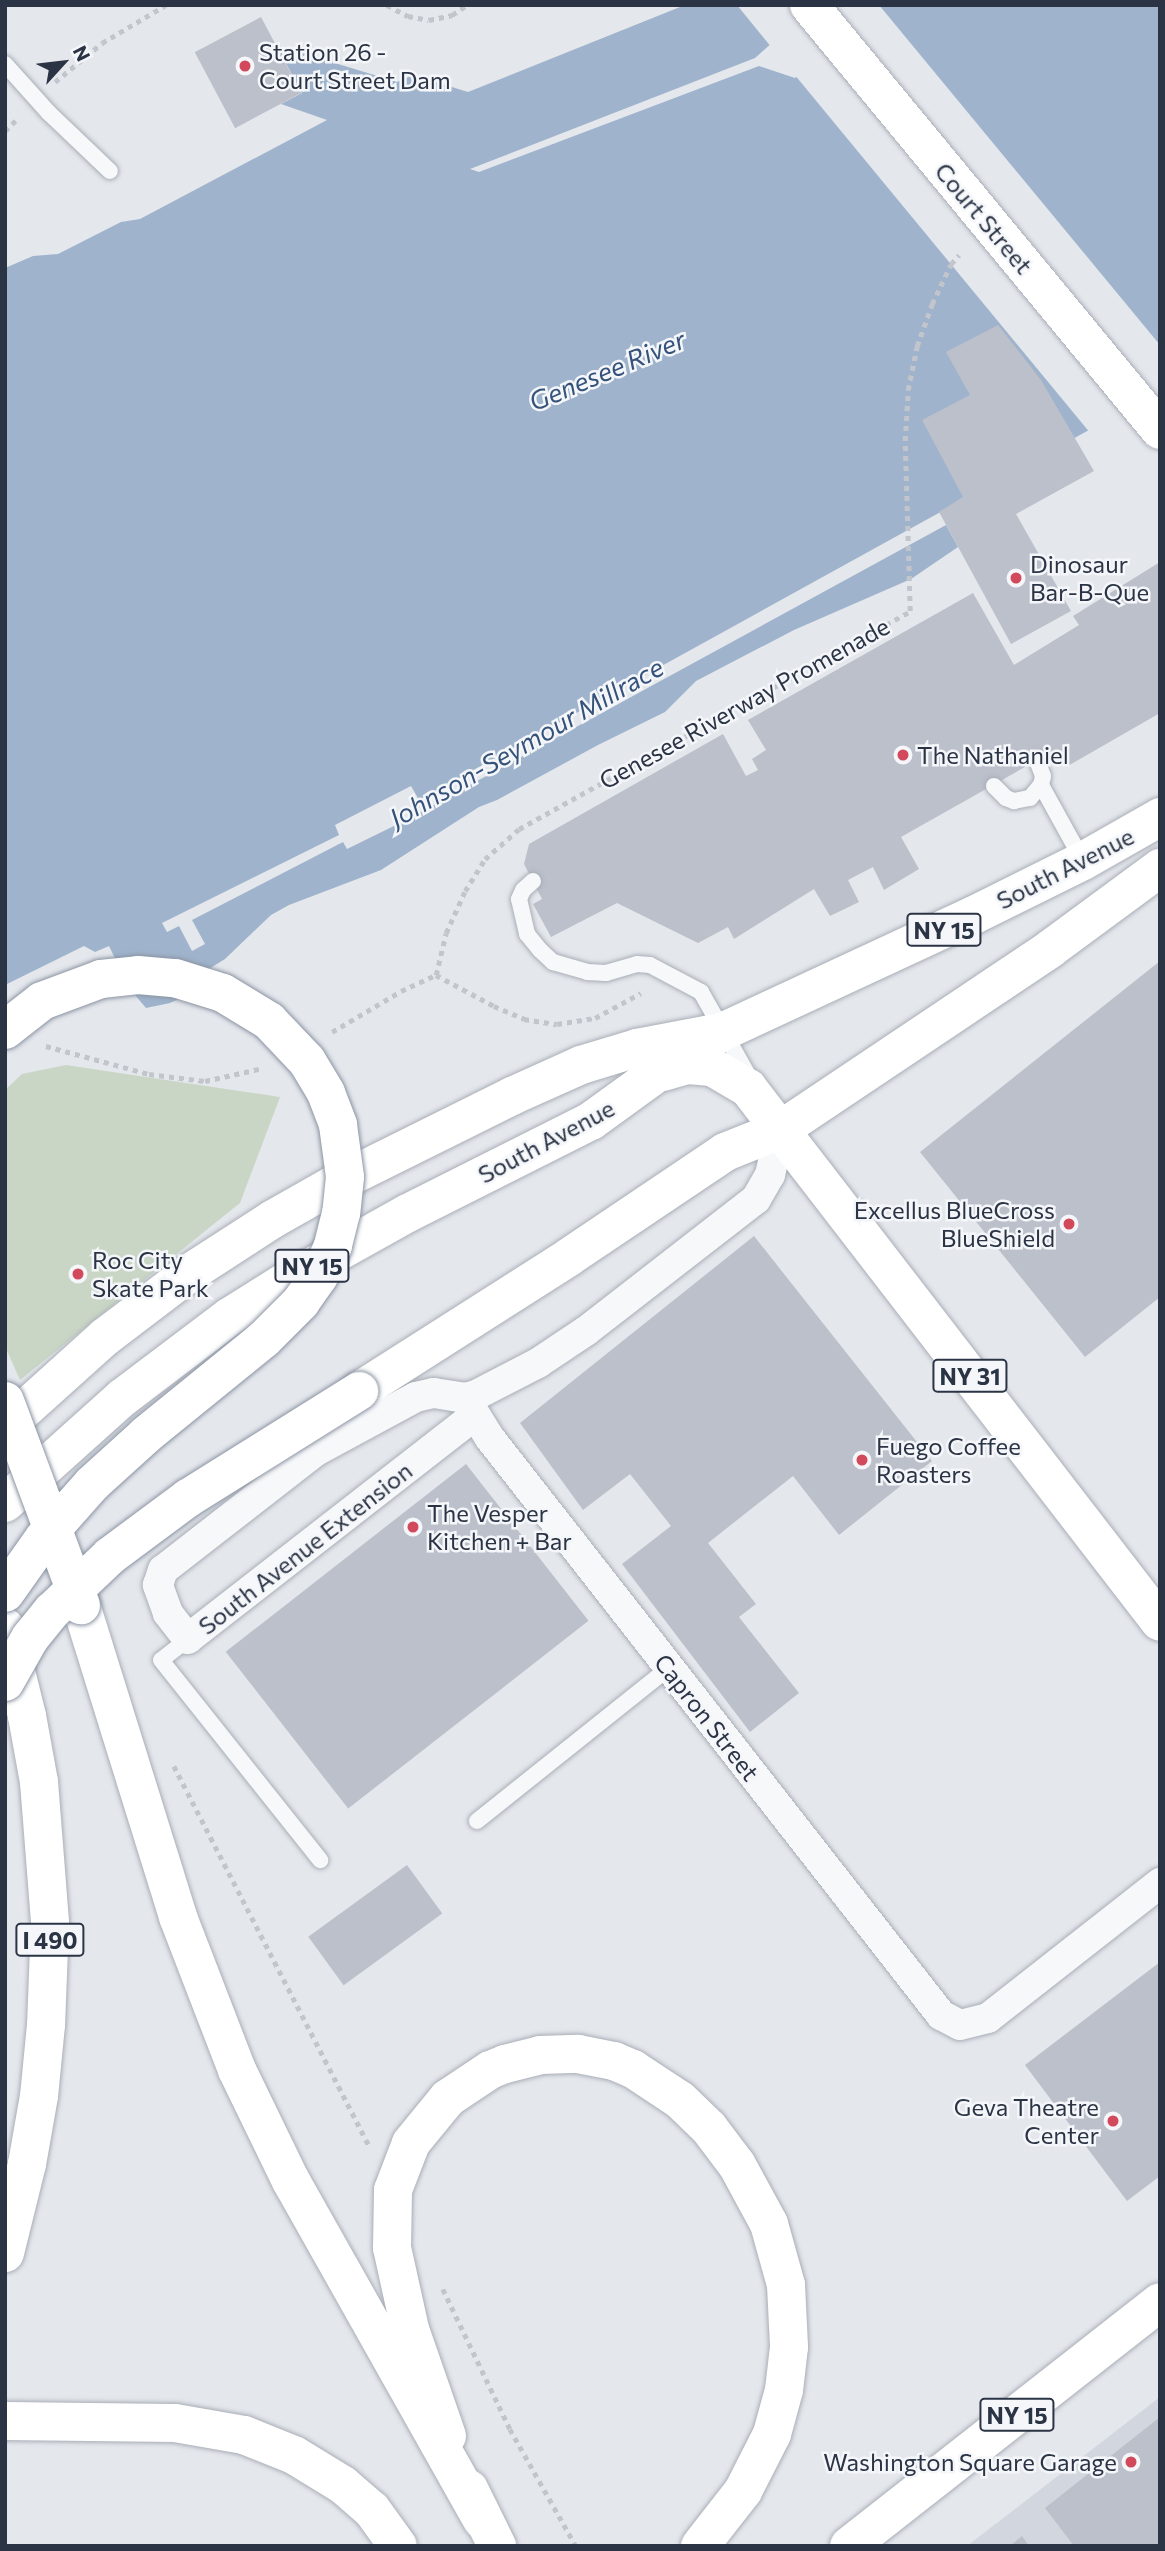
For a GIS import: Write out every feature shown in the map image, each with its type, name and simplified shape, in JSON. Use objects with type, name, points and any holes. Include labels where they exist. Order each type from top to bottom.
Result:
[{"type":"main road","name":"Court Street","points":[[809,5],[1160,430]]},
{"type":"main road","name":"South Avenue","points":[[5,1503],[122,1398],[229,1317],[349,1244],[591,1121],[722,1032],[935,934],[1083,860],[1160,817]]},
{"type":"main road","name":"South Avenue","points":[[5,1682],[30,1638],[52,1611],[102,1562],[178,1504],[559,1264],[724,1152],[780,1130],[1051,949],[1160,868]]},
{"type":"main road","points":[[5,1030],[42,1000],[101,979],[138,975],[175,978],[223,993],[269,1021],[307,1061],[335,1117],[342,1143],[345,1177],[341,1213],[333,1246],[319,1276],[301,1302],[264,1339],[146,1435],[92,1484],[44,1538],[5,1593]]},
{"type":"main road","points":[[5,1427],[105,1337],[179,1281],[252,1232],[333,1185],[512,1096],[581,1065],[637,1048],[722,1032]]},
{"type":"main road","points":[[651,1078],[688,1065],[712,1067],[725,1072],[748,1088],[780,1130]]},
{"type":"main road","name":"NY 31","points":[[780,1130],[1160,1622]]},
{"type":"main road","points":[[5,1401],[81,1605],[178,1917],[226,2045],[291,2181],[489,2533]]},
{"type":"main road","points":[[5,1452],[81,1605]]},
{"type":"main road","name":"I 490","points":[[5,1627],[25,1707],[39,1782],[50,1922],[48,1993],[39,2096],[27,2164],[5,2253]]},
{"type":"main road","points":[[489,2533],[453,2451],[401,2298],[391,2248],[393,2190],[415,2137],[439,2107],[460,2089],[490,2070],[522,2059],[560,2054],[596,2056],[633,2069],[665,2087],[709,2128],[737,2165],[760,2205],[782,2265],[790,2337],[778,2413],[754,2473],[719,2526],[700,2546]]},
{"type":"main road","name":"NY 15","points":[[861,2537],[1160,2302]]},
{"type":"main road","points":[[5,2421],[175,2423],[209,2427],[261,2441],[294,2455],[344,2485],[372,2510],[398,2546]]},
{"type":"street","name":"South Avenue Extension","points":[[469,1407],[425,1393],[336,1439],[176,1558],[163,1570],[158,1585],[162,1602],[188,1639],[469,1407],[496,1387],[570,1342],[756,1199],[770,1175],[780,1130]]},
{"type":"street","name":"Capron Street","points":[[469,1407],[938,2012],[960,2025],[988,2018],[1160,1883]]},
{"type":"lane","points":[[5,64],[36,99],[110,171]]},
{"type":"lane","points":[[1037,760],[1041,768],[1041,785],[1083,860]]},
{"type":"lane","points":[[994,786],[999,793],[1014,801],[1030,798],[1041,785]]},
{"type":"lane","points":[[533,881],[523,890],[519,900],[521,916],[527,934],[553,962],[596,972],[637,964],[650,965],[701,992],[780,1130]]},
{"type":"lane","points":[[188,1639],[161,1661],[320,1860]]},
{"type":"lane","points":[[477,1821],[669,1668]]},
{"type":"path","points":[[5,131],[36,99],[102,43],[166,5]]},
{"type":"path","points":[[387,5],[408,16],[429,20],[452,15],[467,5]]},
{"type":"path","name":"Genesee Riverway Promenade","points":[[436,975],[446,933],[465,891],[485,859],[519,828],[910,611],[905,441],[908,390],[917,346],[932,304],[951,264],[959,255]]},
{"type":"path","points":[[326,1036],[401,991],[436,975],[504,1011],[524,1019],[557,1024],[595,1018],[673,975]]},
{"type":"path","points":[[36,1051],[45,1045],[149,1074],[205,1081],[253,1072],[272,1064]]},
{"type":"path","points":[[171,1760],[373,2152]]},
{"type":"path","points":[[441,2285],[498,2407],[576,2546]]},
{"type":"shaded area","name":"Washington Square Garage","points":[[1160,2397],[1160,2546],[967,2546]]},
{"type":"green space","name":"Roc City Skate Park","points":[[66,1065],[280,1097],[240,1203],[20,1380],[5,1346],[5,1090],[22,1074]]},
{"type":"water","name":"Genesee River","points":[[685,5],[815,5],[755,58],[470,169],[479,172],[759,66],[795,78],[882,5],[1160,5],[1160,373],[1089,430],[419,800],[411,786],[335,825],[339,835],[162,923],[167,932],[179,926],[192,951],[205,944],[192,920],[343,842],[347,849],[404,821],[946,525],[958,547],[911,579],[794,630],[696,681],[665,712],[479,807],[381,870],[289,905],[271,915],[225,959],[204,972],[183,997],[146,1008],[130,989],[109,946],[95,952],[84,946],[5,985],[5,268],[33,256],[58,254],[121,222],[140,219],[327,120],[281,104],[302,93],[276,45],[397,82],[413,75],[468,92]]},
{"type":"pier","points":[[737,5],[818,5],[772,48]]},
{"type":"pier","points":[[879,5],[1160,345],[1160,377],[1091,434],[794,74]]},
{"type":"building","name":"Station 26 - Court Street Dam","points":[[261,17],[301,93],[235,128],[195,52]]},
{"type":"building","points":[[998,325],[1041,380],[1094,471],[1016,514],[1071,611],[1011,644],[939,512],[963,497],[922,420],[970,395],[946,352]]},
{"type":"building","name":"The Nathaniel","points":[[1160,562],[1160,713],[1066,767],[1055,750],[901,837],[919,869],[884,890],[873,867],[848,880],[859,902],[830,916],[814,889],[734,939],[728,927],[698,943],[617,903],[551,937],[533,904],[542,899],[524,864],[529,844],[723,734],[746,776],[758,770],[752,759],[766,750],[748,720],[973,593],[1014,665],[1079,625],[1073,616]]},
{"type":"building","name":"Excellus BlueCross BlueShield","points":[[1160,961],[1160,1297],[1085,1357],[920,1152]]},
{"type":"building","points":[[754,1236],[932,1461],[839,1535],[793,1476],[708,1543],[756,1604],[739,1617],[799,1693],[750,1732],[622,1564],[671,1526],[630,1474],[583,1510],[520,1423]]},
{"type":"building","points":[[466,1464],[589,1621],[348,1809],[226,1652]]},
{"type":"building","points":[[407,1865],[442,1914],[344,1985],[308,1937]]},
{"type":"building","name":"Geva Theatre Center","points":[[1160,1962],[1160,2176],[1127,2201],[1025,2065]]},
{"type":"building","name":"Washington Square Garage","points":[[1160,2417],[1160,2546],[1074,2546],[1045,2508]]},
{"type":"building","points":[[1022,2536],[1029,2546],[1010,2546]]},
{"type":"place","name":"Station 26 - Court Street Dam","points":[[245,66]]},
{"type":"place","name":"Dinosaur Bar-B-Que","points":[[1016,578]]},
{"type":"place","name":"The Nathaniel","points":[[903,755]]},
{"type":"place","name":"Excellus BlueCross BlueShield","points":[[1069,1224]]},
{"type":"place","name":"Roc City Skate Park","points":[[78,1274]]},
{"type":"place","name":"Fuego Coffee Roasters","points":[[862,1460]]},
{"type":"place","name":"The Vesper Kitchen + Bar","points":[[413,1527]]},
{"type":"place","name":"Geva Theatre Center","points":[[1113,2121]]},
{"type":"place","name":"Washington Square Garage","points":[[1131,2462]]},
{"type":"water label","name":"Johnson-Seymour Millrace","points":[[526,742]]}]
